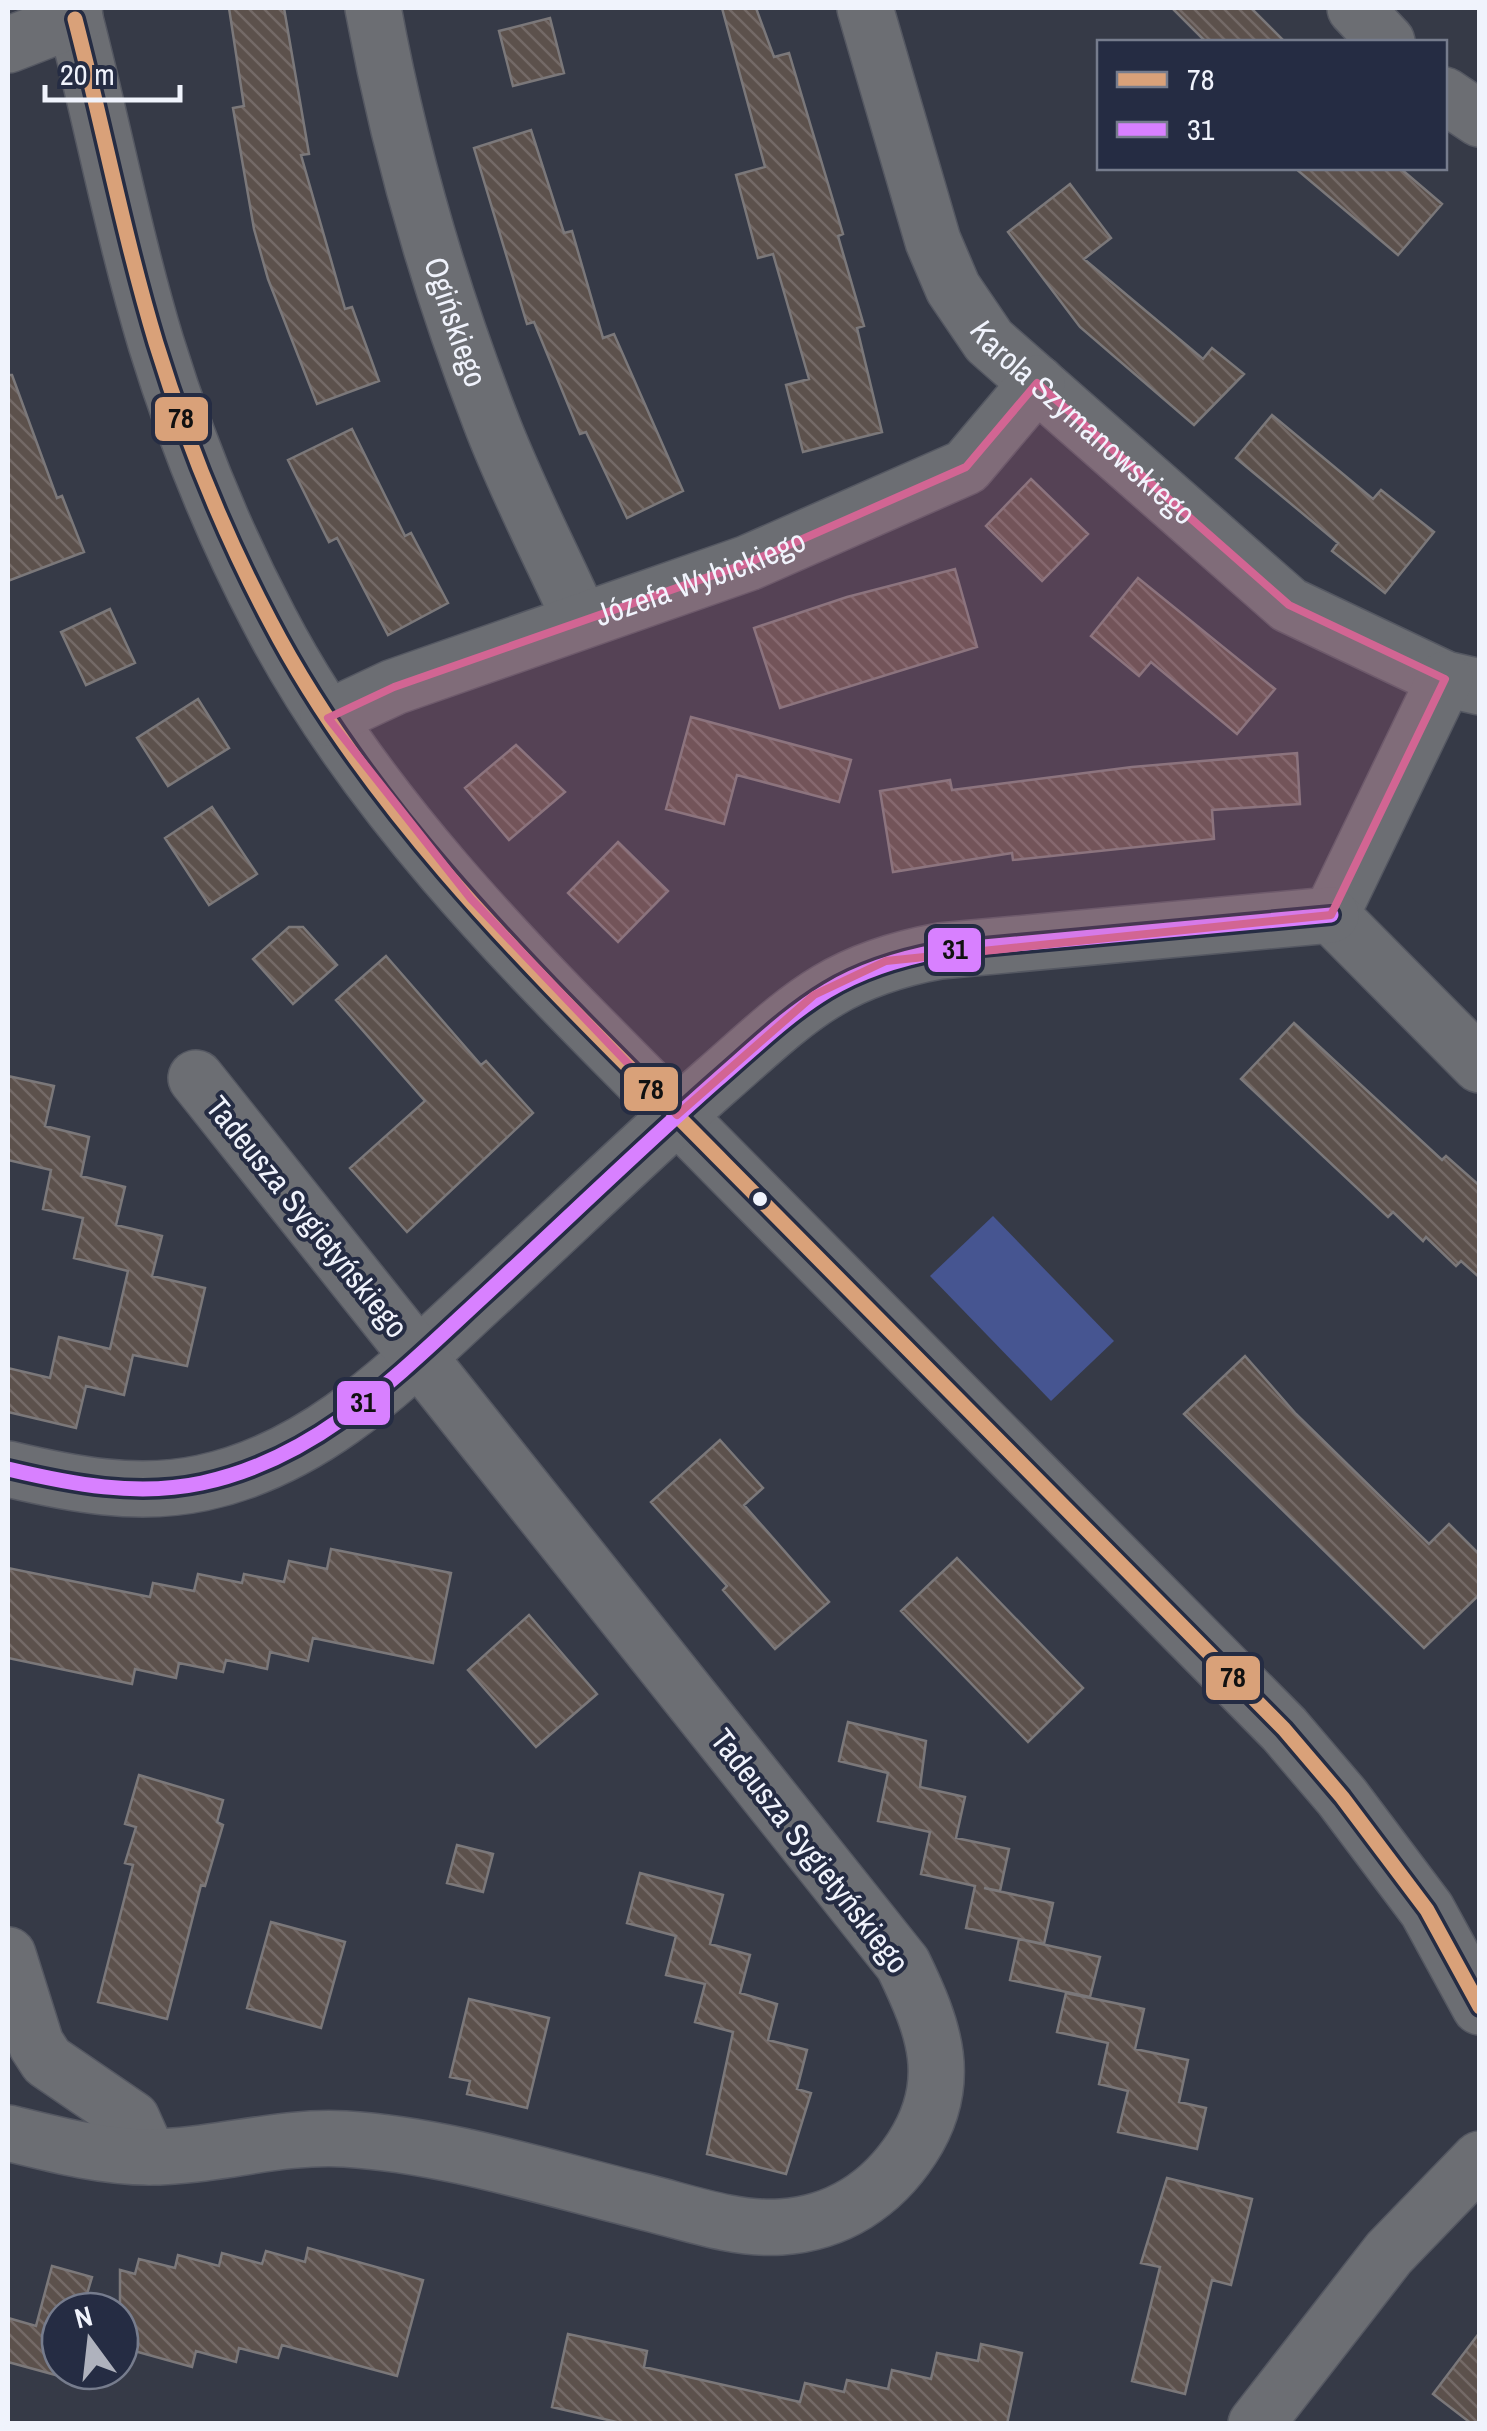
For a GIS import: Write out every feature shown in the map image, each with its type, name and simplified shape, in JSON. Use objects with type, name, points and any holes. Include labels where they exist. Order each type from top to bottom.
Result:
[{"type":"street","name":"Ogińskiego","points":[[373,8],[398,135],[427,240],[491,422],[581,622]]},
{"type":"street","name":"Karola Szymanowskiego","points":[[865,8],[932,242],[989,340],[1289,604],[1462,683]]},
{"type":"street","points":[[1355,8],[1386,40]]},
{"type":"street","points":[[8,45],[75,14],[154,338],[183,425],[270,620],[328,718],[389,802],[470,899],[677,1115],[1284,1729],[1342,1796],[1427,1910],[1480,2007]]},
{"type":"street","points":[[1447,97],[1480,119]]},
{"type":"street","name":"Józefa Wybickiego","points":[[328,718],[394,687],[748,563],[966,466],[1037,383]]},
{"type":"street","points":[[1331,916],[1462,683]]},
{"type":"street","points":[[1331,916],[1480,1065]]},
{"type":"street","points":[[8,1470],[131,1490],[201,1484],[266,1464],[310,1442],[350,1416],[418,1356],[677,1115],[814,995],[886,961],[940,952],[1331,916]]},
{"type":"street","name":"Tadeusza Sygietyńskiego","points":[[8,2133],[70,2148],[149,2157],[296,2140],[346,2139],[484,2162],[730,2223],[783,2227],[846,2211],[891,2180],[924,2130],[937,2067],[932,2023],[903,1964],[196,1078]]},
{"type":"street","points":[[8,1956],[36,2044],[47,2061],[132,2120],[149,2157]]},
{"type":"street","points":[[1256,2424],[1389,2253],[1480,2159]]},
{"type":"highlighted area","points":[[1037,383],[1289,605],[1445,679],[1331,915],[886,961],[814,995],[677,1115],[471,899],[328,718],[394,687],[748,563],[966,467]]},
{"type":"shaded area","points":[[993,1216],[1114,1341],[1051,1401],[930,1276]]},
{"type":"building","points":[[229,8],[284,8],[309,154],[301,155],[345,309],[352,307],[379,381],[317,404],[268,279],[254,229],[233,108],[244,106]]},
{"type":"building","points":[[722,8],[756,8],[774,57],[789,53],[843,234],[838,236],[864,326],[857,328],[882,432],[803,452],[786,385],[809,379],[773,254],[758,258],[736,175],[765,167]]},
{"type":"building","points":[[1172,8],[1251,8],[1283,40],[1204,40]]},
{"type":"building","points":[[550,18],[564,73],[513,86],[499,31]]},
{"type":"building","points":[[531,130],[564,233],[572,231],[603,338],[614,334],[683,491],[627,518],[586,432],[580,434],[534,322],[527,324],[474,148]]},
{"type":"building","points":[[1297,170],[1402,170],[1442,204],[1398,255]]},
{"type":"building","points":[[1070,184],[1111,238],[1084,259],[1203,359],[1212,348],[1244,374],[1194,425],[1080,327],[1008,232]]},
{"type":"building","points":[[8,375],[12,375],[57,498],[62,496],[84,552],[8,581]]},
{"type":"building","points":[[1272,415],[1373,499],[1381,490],[1434,532],[1385,593],[1332,551],[1338,543],[1236,458]]},
{"type":"building","points":[[352,429],[405,536],[411,533],[448,603],[388,635],[337,538],[329,542],[288,460]]},
{"type":"building","points":[[1031,479],[1088,534],[1042,581],[986,526]]},
{"type":"building","points":[[955,569],[977,647],[780,708],[754,628],[847,597]]},
{"type":"building","points":[[1138,578],[1275,689],[1237,734],[1151,662],[1139,676],[1091,636]]},
{"type":"building","points":[[110,609],[135,663],[86,685],[61,632]]},
{"type":"building","points":[[198,699],[229,748],[168,786],[137,738]]},
{"type":"building","points":[[691,717],[851,760],[839,802],[737,775],[724,824],[666,809]]},
{"type":"building","points":[[516,745],[565,792],[509,840],[465,788]]},
{"type":"building","points":[[1297,753],[1300,804],[1212,810],[1214,839],[1013,860],[1012,853],[893,872],[880,791],[950,780],[952,790],[1132,767]]},
{"type":"building","points":[[212,807],[257,874],[209,905],[165,838]]},
{"type":"building","points":[[618,842],[668,891],[618,942],[568,893]]},
{"type":"building","points":[[289,927],[303,927],[337,965],[293,1004],[253,959]]},
{"type":"building","points":[[386,956],[481,1065],[486,1061],[533,1113],[407,1232],[350,1168],[425,1101],[336,1000]]},
{"type":"building","points":[[1294,1023],[1442,1160],[1446,1156],[1480,1186],[1480,1278],[1461,1261],[1456,1266],[1426,1237],[1423,1241],[1393,1212],[1388,1217],[1241,1079]]},
{"type":"building","points":[[8,1076],[54,1086],[45,1126],[89,1137],[81,1176],[125,1187],[116,1225],[162,1236],[152,1276],[205,1288],[187,1366],[133,1355],[124,1395],[86,1386],[76,1428],[8,1412],[8,1368],[50,1378],[59,1337],[110,1349],[128,1271],[74,1258],[83,1218],[43,1209],[51,1170],[8,1160]]},
{"type":"building","points":[[1245,1356],[1296,1414],[1429,1544],[1449,1524],[1480,1555],[1480,1594],[1424,1648],[1184,1414]]},
{"type":"building","points":[[720,1440],[763,1488],[744,1505],[829,1602],[775,1649],[723,1590],[727,1586],[651,1502]]},
{"type":"building","points":[[331,1549],[451,1573],[433,1663],[313,1638],[308,1661],[270,1652],[267,1669],[226,1660],[223,1672],[179,1663],[176,1678],[135,1669],[132,1684],[8,1658],[8,1568],[150,1597],[153,1583],[194,1591],[198,1574],[242,1583],[244,1574],[284,1582],[289,1561],[327,1569]]},
{"type":"building","points":[[957,1558],[1083,1688],[1028,1742],[901,1611]]},
{"type":"building","points":[[529,1615],[597,1694],[536,1747],[468,1670]]},
{"type":"building","points":[[848,1722],[926,1741],[920,1787],[965,1797],[956,1838],[1009,1849],[1000,1891],[984,1888],[1053,1903],[1044,1944],[966,1928],[975,1886],[921,1874],[930,1832],[878,1821],[888,1773],[839,1761]]},
{"type":"building","points":[[139,1775],[223,1800],[217,1822],[223,1825],[205,1886],[201,1885],[167,2019],[98,2002],[133,1865],[125,1863],[136,1827],[125,1824]]},
{"type":"building","points":[[457,1845],[493,1854],[483,1892],[447,1883]]},
{"type":"building","points":[[640,1873],[723,1895],[710,1944],[750,1955],[740,1993],[777,2004],[768,2040],[807,2050],[797,2089],[811,2093],[786,2174],[707,2154],[733,2032],[695,2022],[705,1984],[666,1975],[676,1936],[627,1923]]},
{"type":"building","points":[[271,1922],[345,1942],[321,2028],[247,2008]]},
{"type":"building","points":[[1019,1939],[1100,1957],[1090,1997],[1010,1980]]},
{"type":"building","points":[[1066,1993],[1144,2009],[1135,2049],[1188,2060],[1179,2102],[1206,2108],[1197,2149],[1118,2132],[1128,2091],[1099,2084],[1108,2043],[1057,2032]]},
{"type":"building","points":[[469,1999],[549,2018],[527,2108],[467,2094],[470,2081],[450,2077]]},
{"type":"building","points":[[1167,2178],[1252,2199],[1231,2285],[1212,2280],[1185,2394],[1132,2381],[1160,2267],[1141,2263]]},
{"type":"building","points":[[308,2248],[423,2280],[397,2376],[282,2345],[278,2358],[239,2348],[236,2362],[196,2351],[192,2367],[140,2353],[140,2291],[120,2291],[120,2270],[135,2274],[139,2259],[175,2268],[178,2255],[219,2266],[222,2253],[262,2264],[266,2251],[305,2262]]},
{"type":"building","points":[[52,2266],[92,2277],[88,2291],[45,2291]]},
{"type":"building","points":[[40,2311],[40,2371],[8,2362],[8,2318],[36,2326]]},
{"type":"building","points":[[1480,2332],[1480,2424],[1472,2424],[1433,2394]]},
{"type":"building","points":[[568,2334],[647,2351],[644,2367],[800,2402],[805,2383],[844,2392],[847,2380],[888,2389],[892,2370],[931,2379],[937,2353],[978,2361],[981,2344],[1022,2353],[1007,2424],[625,2424],[552,2407]]},
{"type":"transit line","name":"78","points":[[75,19],[144,303],[193,449],[221,520],[270,621],[314,697],[364,771],[419,841],[537,974],[1284,1729],[1342,1797],[1427,1910],[1480,2007]]},
{"type":"transit line","name":"31","points":[[8,1469],[104,1487],[153,1489],[202,1483],[245,1471],[284,1454],[322,1432],[391,1381],[658,1133],[793,1014],[842,982],[870,970],[940,951],[1331,915]]}]
